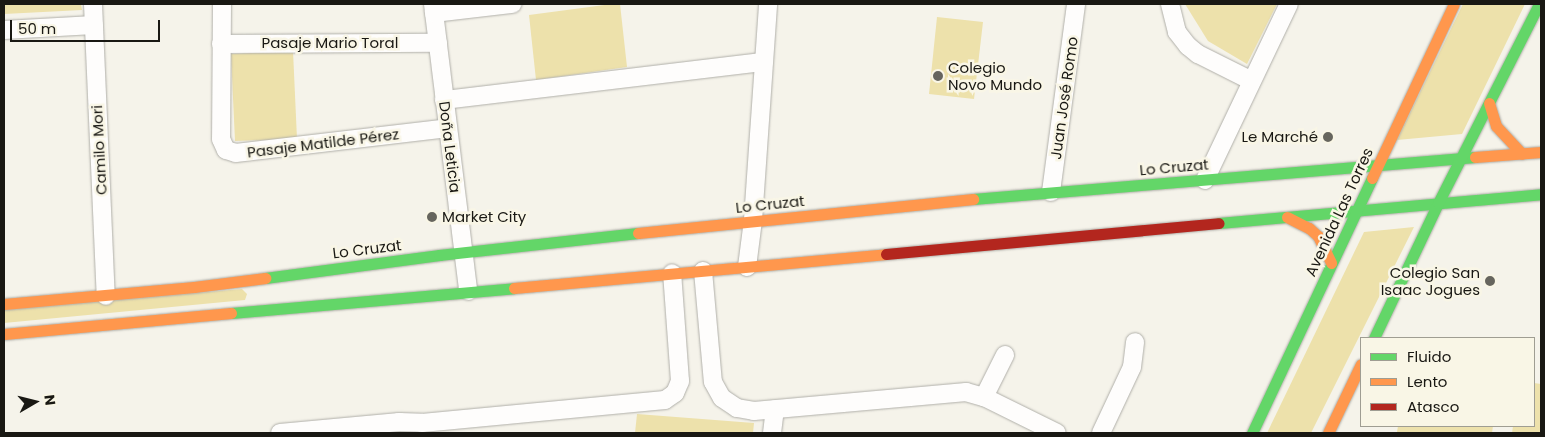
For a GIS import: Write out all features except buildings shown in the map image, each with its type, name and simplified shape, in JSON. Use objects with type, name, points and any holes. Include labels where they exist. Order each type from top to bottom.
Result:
[{"type":"main road","name":"Avenida Las Torres","points":[[1252,433],[1454,4]]},
{"type":"main road","points":[[1374,337],[1438,203],[1539,4]]},
{"type":"main road","points":[[1488,103],[1496,126],[1522,154]]},
{"type":"main road","name":"Lo Cruzat","points":[[4,304],[194,287],[463,252],[753,220],[1052,192],[1541,152]]},
{"type":"main road","points":[[4,334],[1541,194]]},
{"type":"main road","points":[[1287,217],[1309,228],[1318,236],[1331,263]]},
{"type":"main road","points":[[1328,433],[1360,366]]},
{"type":"street","name":"Camilo Mori","points":[[93,4],[106,296]]},
{"type":"street","name":"Pasaje Matilde Pérez","points":[[222,4],[222,139],[223,147],[231,153],[448,128]]},
{"type":"street","points":[[433,8],[512,4]]},
{"type":"street","points":[[748,267],[768,4]]},
{"type":"street","name":"Juan José Romo","points":[[1052,192],[1076,4]]},
{"type":"street","points":[[1170,4],[1177,32],[1188,46],[1198,54],[1252,81]]},
{"type":"street","points":[[1205,180],[1289,4]]},
{"type":"street","name":"Doña Leticia","points":[[433,8],[468,291]]},
{"type":"street","points":[[4,30],[94,24]]},
{"type":"street","name":"Pasaje Mario Toral","points":[[222,44],[438,43]]},
{"type":"street","points":[[444,100],[764,62]]},
{"type":"street","points":[[703,270],[712,372],[717,391],[722,398],[737,408],[754,411],[960,392],[984,397],[1056,433]]},
{"type":"street","points":[[280,433],[398,422],[421,428],[658,402],[670,397],[679,387],[680,374],[672,273]]},
{"type":"street","points":[[1101,433],[1132,367],[1135,342]]},
{"type":"street","points":[[984,397],[1005,355]]},
{"type":"street","points":[[772,433],[775,409]]},
{"type":"shaded area","points":[[4,4],[81,4],[82,10],[4,14]]},
{"type":"shaded area","points":[[620,4],[627,67],[536,80],[529,15]]},
{"type":"shaded area","points":[[1185,4],[1277,4],[1247,64],[1208,41]]},
{"type":"shaded area","points":[[1463,4],[1525,4],[1462,134],[1397,140]]},
{"type":"shaded area","points":[[937,17],[983,22],[974,99],[929,94]]},
{"type":"shaded area","points":[[293,51],[297,139],[235,141],[231,54]]},
{"type":"shaded area","points":[[1414,227],[1311,433],[1267,433],[1364,232]]},
{"type":"shaded area","points":[[242,289],[247,294],[245,300],[4,323],[4,310]]},
{"type":"shaded area","points":[[1535,383],[1541,384],[1541,433],[1512,433],[1513,427],[1535,427]]},
{"type":"shaded area","points":[[637,414],[754,423],[753,433],[635,433]]},
{"type":"shaded area","points":[[1398,427],[1493,427],[1492,433],[1397,432]]},
{"type":"traffic: fast","points":[[1374,337],[1438,203],[1539,4]]},
{"type":"traffic: fast","points":[[973,199],[1475,157]]},
{"type":"traffic: fast","points":[[1252,433],[1372,178]]},
{"type":"traffic: fast","points":[[1219,223],[1541,194]]},
{"type":"traffic: fast","points":[[265,278],[439,255],[638,233]]},
{"type":"traffic: fast","points":[[231,313],[514,288]]},
{"type":"traffic: slow","points":[[1372,178],[1454,4]]},
{"type":"traffic: slow","points":[[1489,103],[1496,126],[1522,154]]},
{"type":"traffic: slow","points":[[1475,157],[1541,152]]},
{"type":"traffic: slow","points":[[638,233],[973,199]]},
{"type":"traffic: slow","points":[[1287,217],[1309,228],[1318,236],[1331,263]]},
{"type":"traffic: slow","points":[[514,288],[886,254]]},
{"type":"traffic: slow","points":[[4,304],[194,287],[265,278]]},
{"type":"traffic: slow","points":[[4,334],[231,313]]},
{"type":"traffic: slow","points":[[1328,433],[1360,366]]},
{"type":"traffic: jam","points":[[886,254],[1219,223]]},
{"type":"place","name":"Colegio Novo Mundo","points":[[938,76]]},
{"type":"place","name":"Le Marché","points":[[1328,137]]},
{"type":"place","name":"Market City","points":[[432,217]]},
{"type":"place","name":"Colegio San Isaac Jogues","points":[[1490,281]]}]
